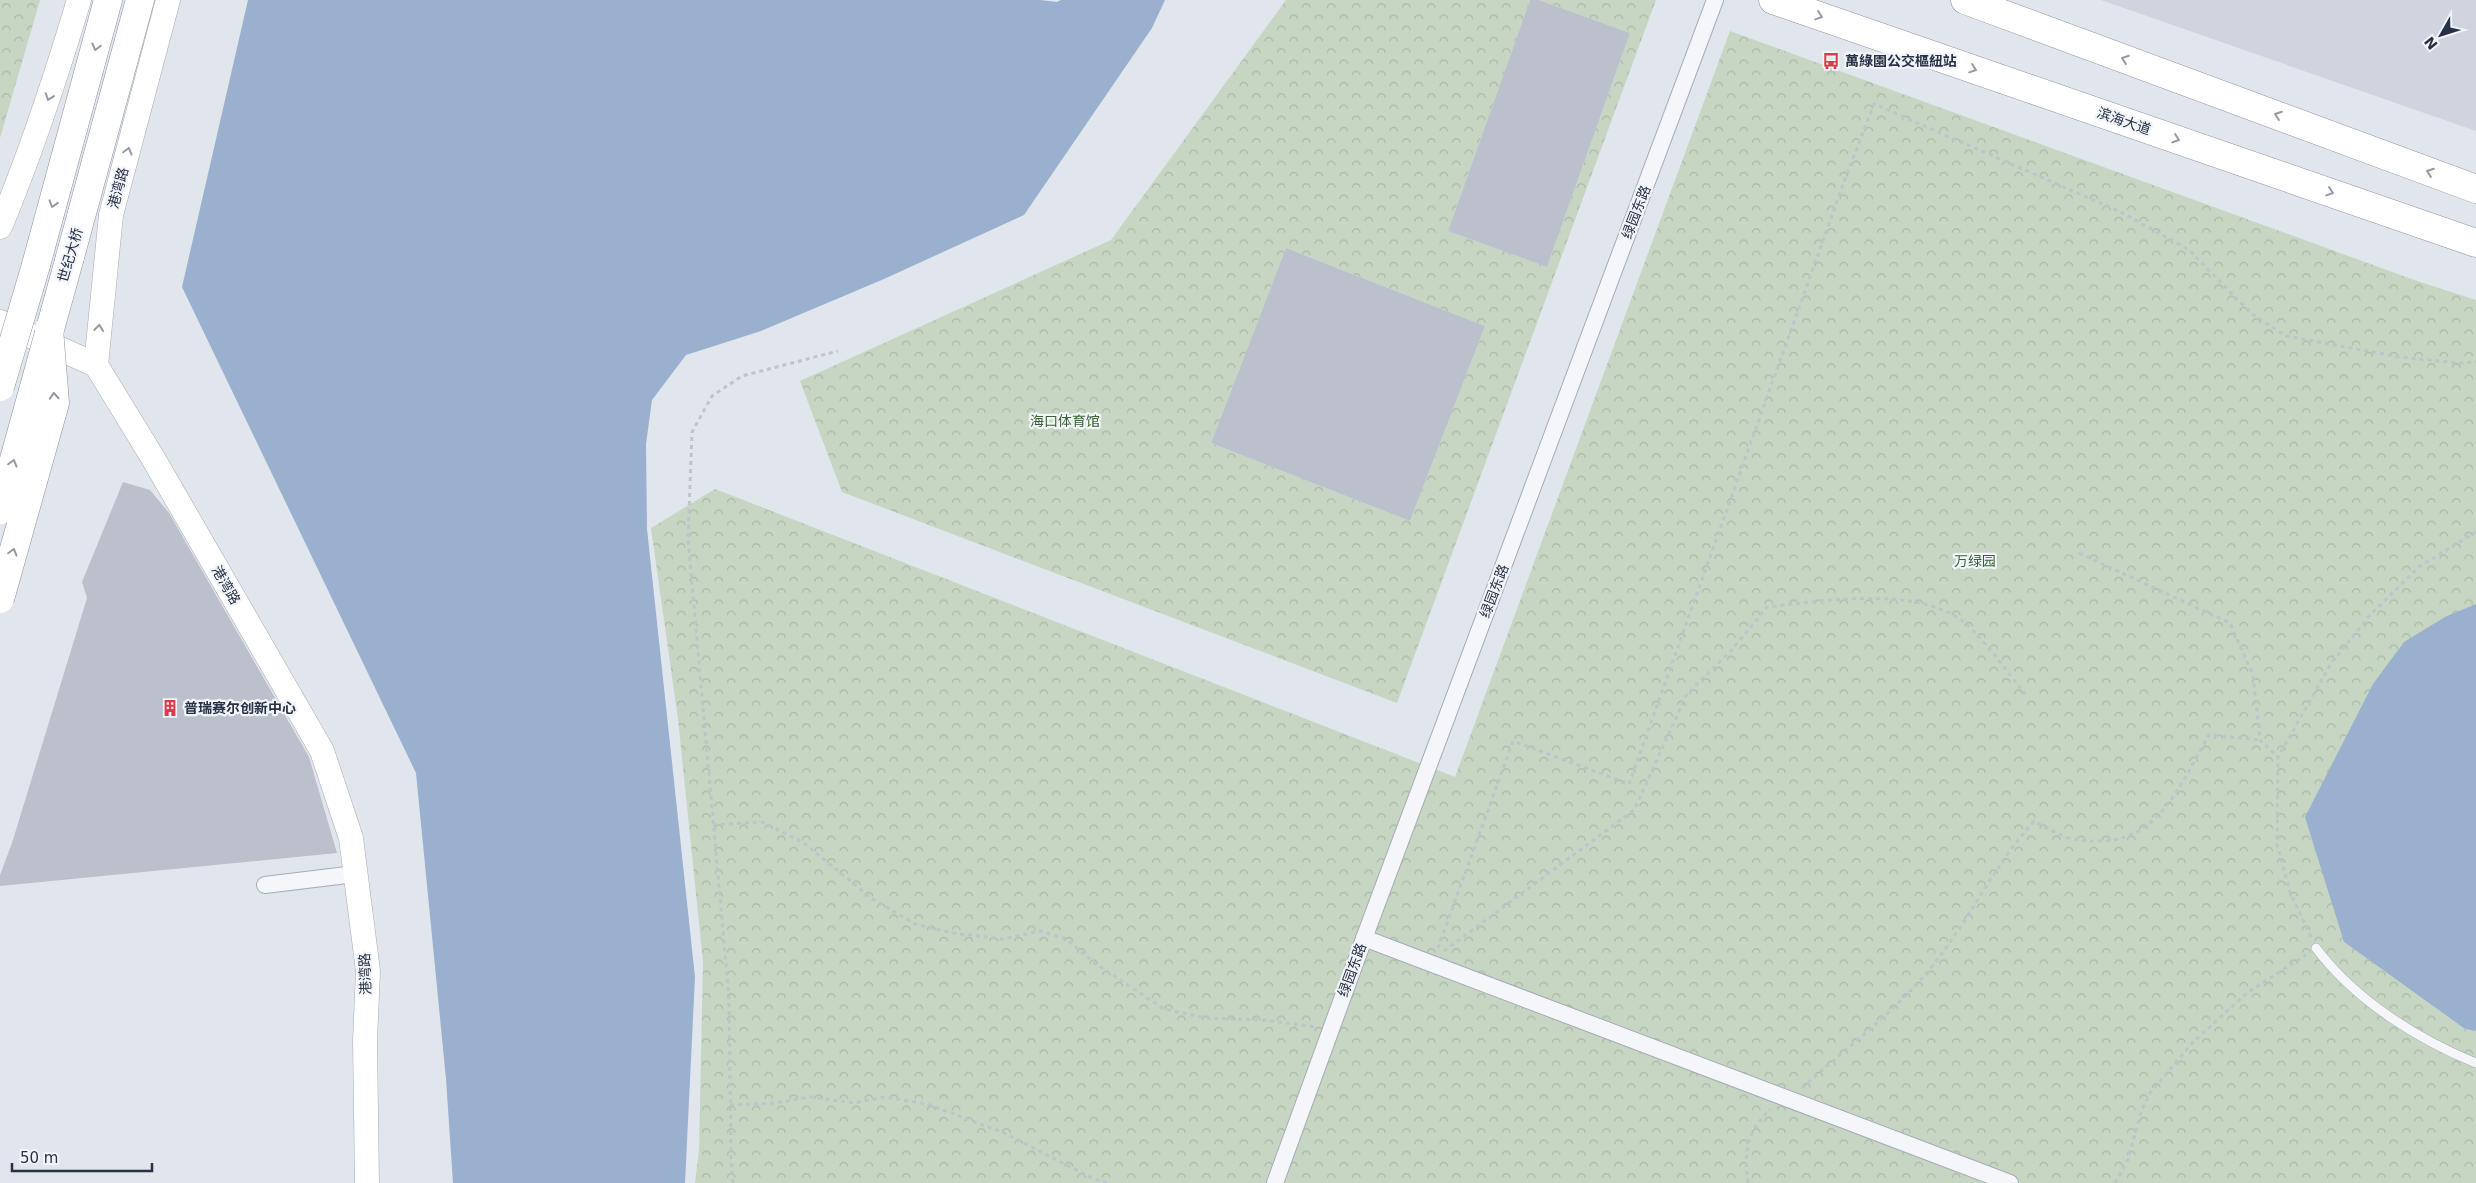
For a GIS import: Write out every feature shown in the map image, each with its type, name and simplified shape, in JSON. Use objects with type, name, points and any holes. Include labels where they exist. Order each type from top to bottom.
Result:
[{"type":"highway","points":[[0,342],[10,319],[63,169],[108,0]]},
{"type":"highway","name":"世纪大桥","points":[[0,510],[140,0]]},
{"type":"highway","name":"滨海大道","points":[[1773,0],[2476,243]]},
{"type":"highway","points":[[1965,0],[2476,189]]},
{"type":"highway","points":[[0,388],[10,319]]},
{"type":"highway","points":[[0,599],[55,402],[49,329]]},
{"type":"street","points":[[0,227],[29,153],[79,0]]},
{"type":"street","name":"港湾路","points":[[168,0],[111,215],[96,365],[153,458],[322,751],[351,838],[368,971],[365,1041],[367,1183]]},
{"type":"street","name":"绿园东路","points":[[1275,1183],[1364,938],[1715,0]]},
{"type":"street","points":[[10,319],[96,365]]},
{"type":"street","points":[[266,885],[356,874]]},
{"type":"street","points":[[1364,938],[2010,1183]]},
{"type":"lane","points":[[2316,948],[2333,971],[2361,996],[2438,1045],[2476,1063]]},
{"type":"path","points":[[1437,949],[1513,741],[1630,784],[1845,179],[1874,104],[2121,212],[2180,245],[2203,262],[2252,314],[2286,336],[2400,357],[2459,363],[2476,362]]},
{"type":"path","points":[[734,1183],[728,998],[688,539],[692,432],[712,396],[742,376],[838,351]]},
{"type":"path","points":[[2115,1183],[2128,1160],[2141,1112],[2150,1093],[2192,1042],[2247,993],[2316,948],[2290,892],[2277,844],[2278,757],[2332,662],[2371,614],[2420,566],[2476,532]]},
{"type":"path","points":[[2079,553],[2230,623],[2253,675],[2260,740]]},
{"type":"path","points":[[1442,952],[1634,810],[1687,694],[1731,651],[1767,607],[1866,597],[1928,604],[1971,628],[2025,694]]},
{"type":"path","points":[[1748,1183],[1746,1144],[1757,1123],[1773,1106],[1787,1099],[1916,985],[1952,939],[2019,838],[2034,821],[2068,837],[2104,840],[2132,836],[2152,823],[2176,791],[2209,735],[2260,740],[2278,757]]},
{"type":"path","points":[[712,825],[762,822],[804,843],[872,898],[915,924],[952,933],[1003,939],[1040,930],[1066,939],[1103,968],[1164,1009],[1206,1018],[1264,1020],[1331,1029]]},
{"type":"path","points":[[730,1105],[775,1103],[810,1097],[854,1103],[884,1097],[927,1104],[1002,1132],[1094,1179],[1108,1183]]},
{"type":"shaded area","points":[[2101,0],[2476,0],[2476,131]]},
{"type":"green space","points":[[0,0],[40,0],[0,138]]},
{"type":"green space","name":"海口体育馆","points":[[1286,0],[1530,0],[1448,231],[1547,267],[1630,33],[1539,0],[1656,0],[1397,703],[842,492],[800,381],[1111,240]],"holes":[[[1286,248],[1485,326],[1410,521],[1211,443]]]},
{"type":"green space","name":"万绿园","points":[[1730,31],[2417,281],[2476,300],[2476,607],[2344,942],[2465,1029],[2476,1031],[2476,1183],[695,1183],[699,1151],[703,962],[678,719],[651,528],[715,489],[1455,777]]},
{"type":"water","points":[[248,0],[1040,0],[1057,2],[1061,0],[1165,0],[1152,28],[1024,215],[884,279],[761,331],[686,355],[652,400],[646,444],[647,529],[695,977],[685,1183],[453,1183],[446,1079],[416,773],[182,287]]},
{"type":"water","points":[[2476,604],[2476,1031],[2465,1029],[2344,942],[2305,817],[2373,684],[2404,642],[2445,617]]},
{"type":"building","points":[[1530,0],[1539,0],[1630,33],[1547,267],[1448,231]]},
{"type":"building","points":[[1286,248],[1485,326],[1410,521],[1211,443]]},
{"type":"building","name":"普瑞赛尔创新中心","points":[[123,482],[150,490],[169,513],[309,757],[337,853],[0,886],[0,875],[12,843],[87,598],[82,582]]},
{"type":"place","name":"萬綠園公交樞紐站","points":[[1831,61]]},
{"type":"place","name":"普瑞赛尔创新中心","points":[[170,708]]}]
